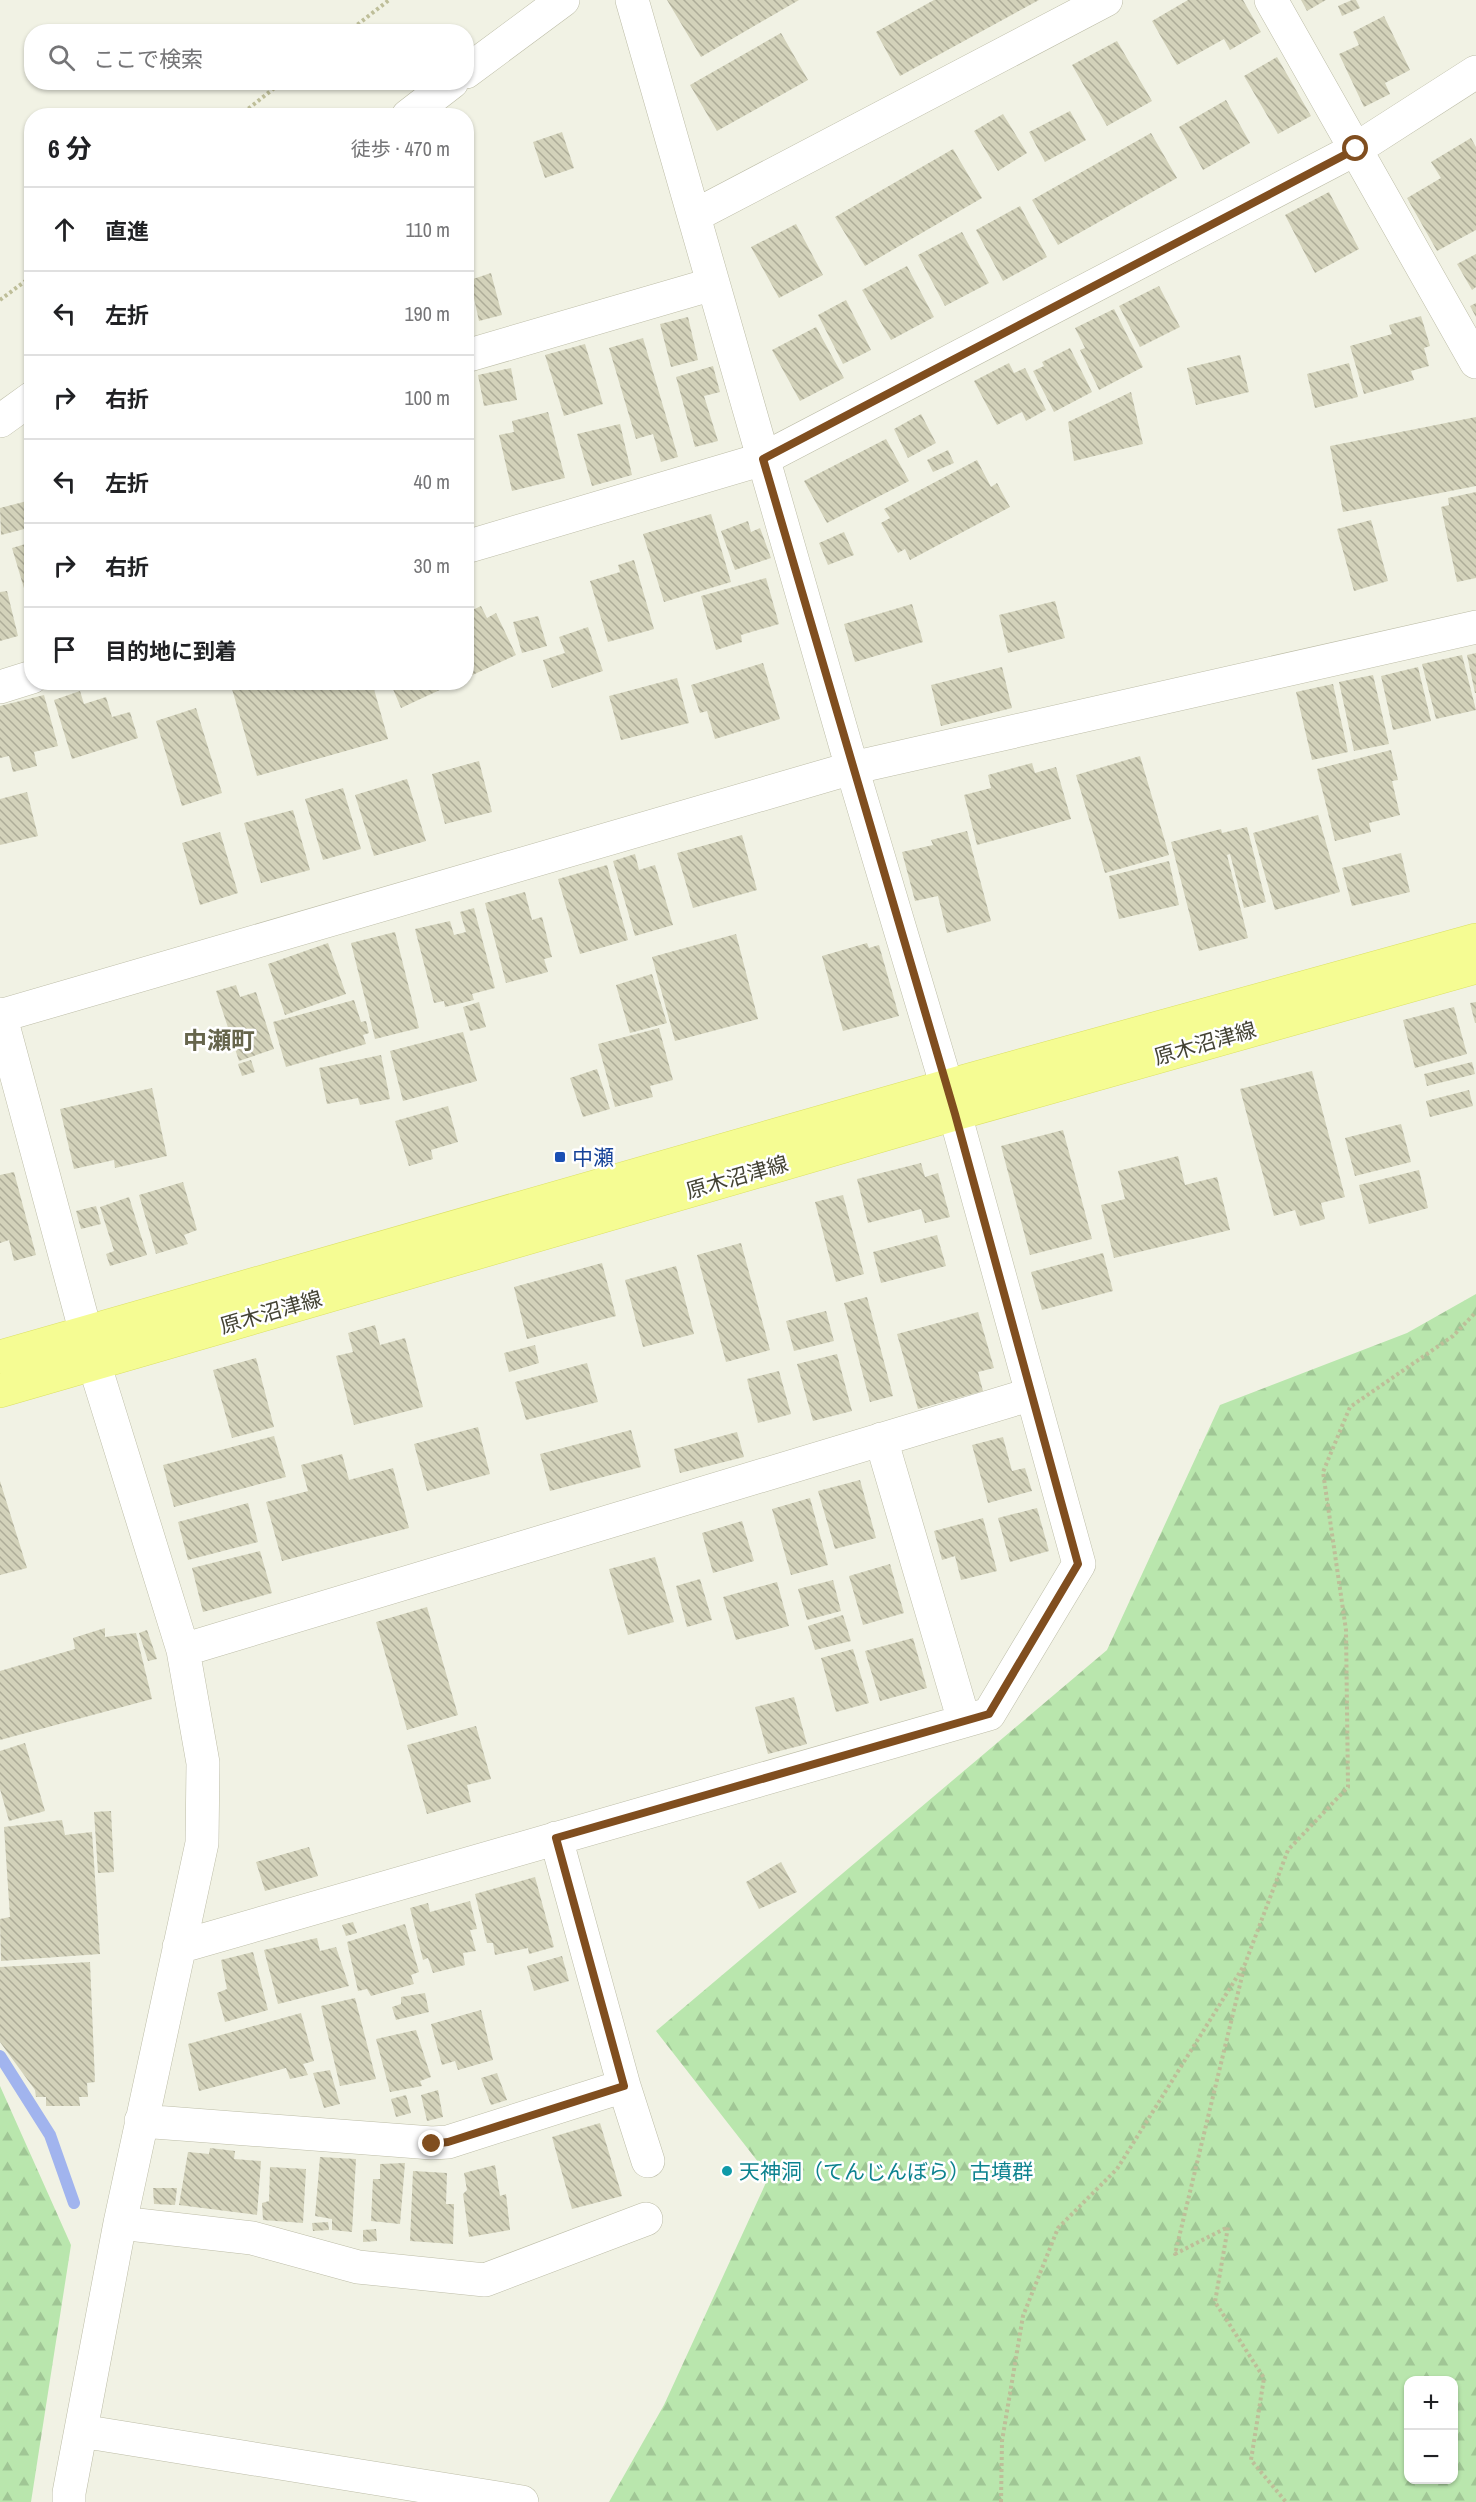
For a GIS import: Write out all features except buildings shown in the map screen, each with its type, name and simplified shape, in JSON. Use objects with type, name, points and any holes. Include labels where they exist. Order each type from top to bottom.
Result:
[{"type":"main road","name":"原木沼津線","points":[[0,1390],[90,1348],[951,1100],[1476,939]]},
{"type":"main road","name":"原木沼津線","points":[[951,1100],[1476,967]]},
{"type":"main road","name":"原木沼津線","points":[[0,1357],[90,1348]]},
{"type":"street","points":[[474,66],[562,0]]},
{"type":"street","points":[[179,1947],[989,1714],[1078,1564],[951,1100],[852,768],[632,0]]},
{"type":"street","points":[[694,216],[1106,0]]},
{"type":"street","points":[[1271,0],[1476,362]]},
{"type":"street","points":[[474,545],[763,459],[1356,149],[1476,72]]},
{"type":"street","points":[[418,108],[442,90]]},
{"type":"street","points":[[474,354],[713,284]]},
{"type":"street","points":[[0,422],[24,404]]},
{"type":"street","points":[[69,2502],[120,2223],[202,1843],[203,1763],[183,1650],[90,1348],[0,1015],[852,768],[1476,627]]},
{"type":"street","points":[[0,687],[24,680]]},
{"type":"street","points":[[183,1650],[1032,1394]]},
{"type":"street","points":[[881,1439],[964,1721]]},
{"type":"street","points":[[556,1838],[624,2086],[648,2161]]},
{"type":"street","points":[[141,2121],[432,2144],[448,2142],[624,2086]]},
{"type":"street","points":[[120,2223],[252,2238],[358,2267],[485,2280],[646,2219]]},
{"type":"street","points":[[81,2431],[522,2502]]},
{"type":"path","points":[[358,24],[388,0]]},
{"type":"path","points":[[249,108],[272,90]]},
{"type":"path","points":[[0,300],[24,282]]},
{"type":"path","points":[[1286,2502],[1251,2460],[1264,2378],[1215,2302],[1228,2227],[1175,2254],[1245,1964],[1288,1850],[1348,1787],[1346,1630],[1323,1472],[1350,1407],[1453,1336],[1476,1312]]},
{"type":"path","points":[[1001,2502],[1002,2441],[1023,2316],[1058,2228],[1117,2169],[1245,1964]]},
{"type":"green space","points":[[1476,1294],[1476,2502],[609,2502],[664,2405],[769,2176],[656,2031],[1107,1650],[1220,1405],[1407,1333]]},
{"type":"green space","points":[[0,2086],[71,2245],[31,2502],[0,2502]]},
{"type":"waterway","points":[[0,2056],[50,2135],[74,2203]]},
{"type":"place","name":"中瀬","points":[[560,1157]]},
{"type":"place","name":"天神洞（てんじんぼら）古墳群","points":[[727,2171]]},
{"type":"district","name":"中瀬町","points":[[219,1040]]},
{"type":"route","points":[[432,2144],[448,2142],[624,2086],[556,1838],[989,1714],[1078,1564],[955,1114],[763,459],[1356,149]]}]
